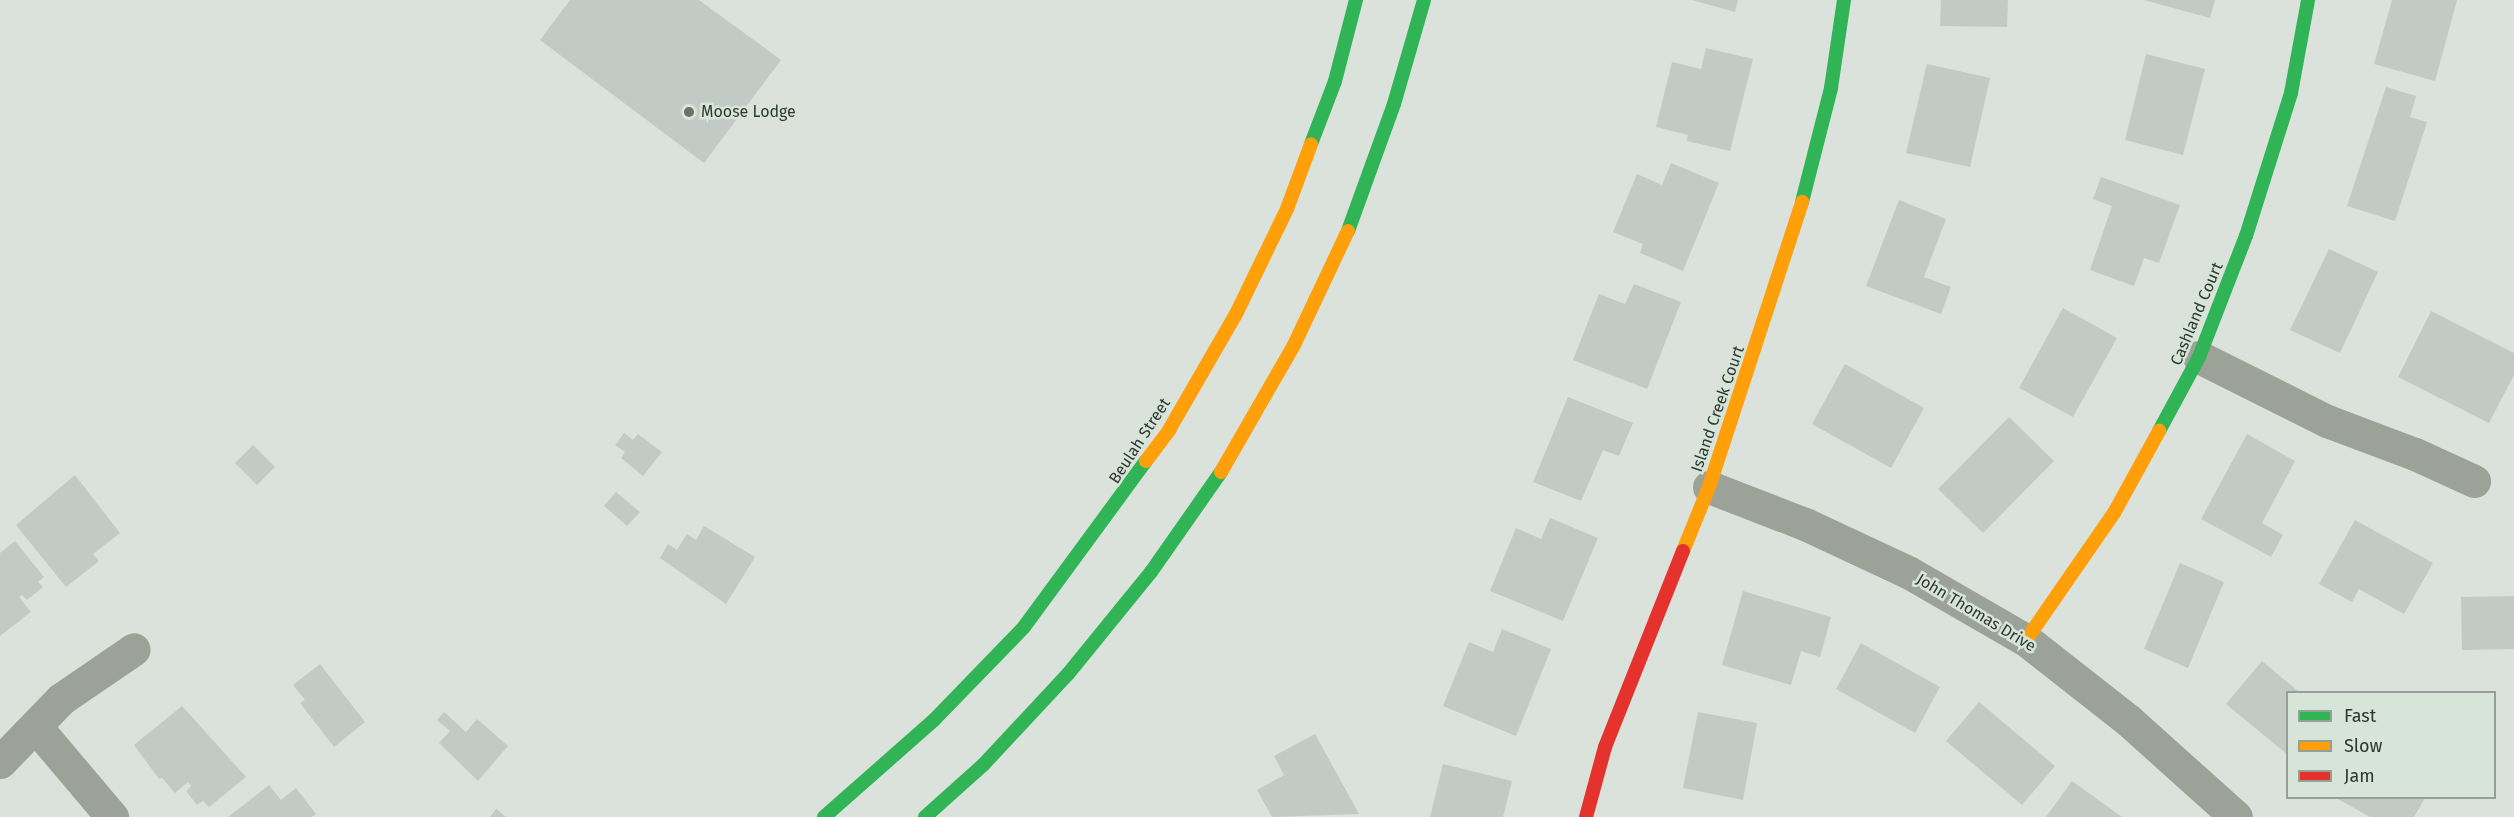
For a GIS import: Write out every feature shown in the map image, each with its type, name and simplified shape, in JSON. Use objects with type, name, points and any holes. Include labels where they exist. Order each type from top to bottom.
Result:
[{"type":"main road","name":"Beulah Street","points":[[824,817],[934,720],[1024,627],[1169,430],[1237,312],[1287,209],[1335,81],[1356,0]]},
{"type":"main road","points":[[925,817],[984,764],[1068,674],[1151,572],[1221,472],[1294,345],[1346,238],[1394,104],[1424,0]]},
{"type":"main road","name":"Island Creek Court","points":[[1586,817],[1605,747],[1708,487],[1794,232],[1831,88],[1844,0]]},
{"type":"main road","name":"Cashland Court","points":[[2026,640],[2114,513],[2199,357],[2246,236],[2287,104],[2308,0]]},
{"type":"street","points":[[2199,357],[2327,421],[2415,454],[2474,481]]},
{"type":"street","name":"John Thomas Drive","points":[[1708,487],[1805,524],[1908,572],[2026,640],[2128,720],[2236,817]]},
{"type":"street","points":[[0,762],[61,699],[134,649]]},
{"type":"street","points":[[36,727],[112,817]]},
{"type":"building","name":"Moose Lodge","points":[[570,0],[699,0],[781,60],[704,163],[540,40]]},
{"type":"building","points":[[1692,0],[1738,0],[1735,12]]},
{"type":"building","points":[[1941,0],[2008,0],[2007,27],[1940,26]]},
{"type":"building","points":[[2144,0],[2215,0],[2210,18]]},
{"type":"building","points":[[2392,0],[2457,0],[2435,81],[2374,64]]},
{"type":"building","points":[[1706,48],[1753,59],[1730,151],[1687,141],[1688,135],[1656,127],[1672,62],[1701,69]]},
{"type":"building","points":[[2146,54],[2205,69],[2183,155],[2125,140]]},
{"type":"building","points":[[1927,64],[1990,78],[1970,167],[1906,153]]},
{"type":"building","points":[[2386,87],[2416,96],[2410,117],[2427,122],[2395,221],[2347,206]]},
{"type":"building","points":[[1671,163],[1719,183],[1683,271],[1640,253],[1643,244],[1613,232],[1637,174],[1662,185]]},
{"type":"building","points":[[2101,177],[2180,205],[2159,263],[2144,258],[2134,286],[2090,270],[2112,206],[2093,199]]},
{"type":"building","points":[[1899,200],[1946,219],[1924,277],[1951,287],[1941,314],[1866,286]]},
{"type":"building","points":[[2329,249],[2378,272],[2340,353],[2290,330]]},
{"type":"building","points":[[1634,284],[1681,302],[1647,389],[1573,360],[1599,294],[1625,304]]},
{"type":"building","points":[[2063,308],[2117,338],[2073,417],[2019,388]]},
{"type":"building","points":[[2431,311],[2514,353],[2514,375],[2489,423],[2398,377]]},
{"type":"building","points":[[1845,364],[1924,408],[1891,468],[1812,424]]},
{"type":"building","points":[[1568,397],[1633,423],[1619,456],[1603,450],[1581,501],[1533,482]]},
{"type":"building","points":[[2009,417],[2054,461],[1983,533],[1938,489]]},
{"type":"building","points":[[624,433],[633,440],[638,434],[662,452],[643,476],[621,458],[625,452],[615,445]]},
{"type":"building","points":[[2247,434],[2295,461],[2262,523],[2283,535],[2271,557],[2201,519]]},
{"type":"building","points":[[253,445],[275,467],[257,485],[235,463]]},
{"type":"building","points":[[75,475],[120,533],[93,554],[99,561],[66,587],[16,525]]},
{"type":"building","points":[[616,492],[640,512],[627,526],[604,506]]},
{"type":"building","points":[[1550,518],[1598,538],[1563,621],[1490,591],[1516,528],[1541,539]]},
{"type":"building","points":[[2355,520],[2433,563],[2404,614],[2359,589],[2352,602],[2319,584]]},
{"type":"building","points":[[704,526],[755,557],[726,604],[660,558],[668,544],[677,550],[687,534],[696,540]]},
{"type":"building","points":[[15,541],[44,577],[38,582],[43,587],[27,600],[22,595],[19,597],[31,612],[0,636],[0,553]]},
{"type":"building","points":[[2180,563],[2224,582],[2188,668],[2144,649]]},
{"type":"building","points":[[1743,591],[1831,617],[1820,657],[1801,651],[1791,685],[1722,665]]},
{"type":"building","points":[[2514,596],[2514,649],[2462,650],[2461,597]]},
{"type":"building","points":[[1502,629],[1551,649],[1516,736],[1443,706],[1469,642],[1493,652]]},
{"type":"building","points":[[1861,643],[1940,687],[1915,733],[1836,689]]},
{"type":"building","points":[[2262,661],[2298,691],[2286,691],[2286,753],[2226,704]]},
{"type":"building","points":[[320,664],[365,722],[334,747],[300,703],[305,700],[293,685]]},
{"type":"building","points":[[1979,702],[2055,766],[2022,805],[1946,741]]},
{"type":"building","points":[[182,706],[246,777],[209,807],[203,801],[197,805],[186,791],[191,786],[188,782],[175,793],[162,778],[159,779],[134,745]]},
{"type":"building","points":[[444,712],[466,732],[477,719],[508,746],[478,781],[439,743],[450,731],[437,720]]},
{"type":"building","points":[[1698,712],[1757,723],[1743,800],[1683,788]]},
{"type":"building","points":[[1315,734],[1359,814],[1272,817],[1257,790],[1284,775],[1274,756]]},
{"type":"building","points":[[1443,764],[1512,781],[1503,817],[1430,817]]},
{"type":"building","points":[[2072,781],[2122,817],[2046,817]]},
{"type":"building","points":[[269,785],[281,800],[296,788],[316,814],[312,817],[228,817]]},
{"type":"building","points":[[2338,799],[2424,799],[2414,817],[2370,817]]},
{"type":"building","points":[[496,809],[506,817],[490,817]]},
{"type":"traffic: fast","points":[[1311,144],[1335,81],[1356,0]]},
{"type":"traffic: fast","points":[[1348,231],[1394,104],[1424,0]]},
{"type":"traffic: fast","points":[[1802,202],[1831,88],[1844,0]]},
{"type":"traffic: fast","points":[[2159,431],[2199,357],[2246,236],[2291,93],[2308,0]]},
{"type":"traffic: fast","points":[[824,817],[934,720],[1024,627],[1146,461]]},
{"type":"traffic: fast","points":[[925,817],[984,764],[1068,674],[1151,572],[1221,472]]},
{"type":"traffic: slow","points":[[1146,461],[1169,430],[1237,312],[1287,209],[1311,144]]},
{"type":"traffic: slow","points":[[1683,551],[1709,487],[1802,202]]},
{"type":"traffic: slow","points":[[1221,472],[1294,345],[1348,231]]},
{"type":"traffic: slow","points":[[2026,640],[2114,513],[2159,431]]},
{"type":"traffic: jam","points":[[1586,817],[1605,747],[1683,551]]},
{"type":"place","name":"Moose Lodge","points":[[689,112]]}]
